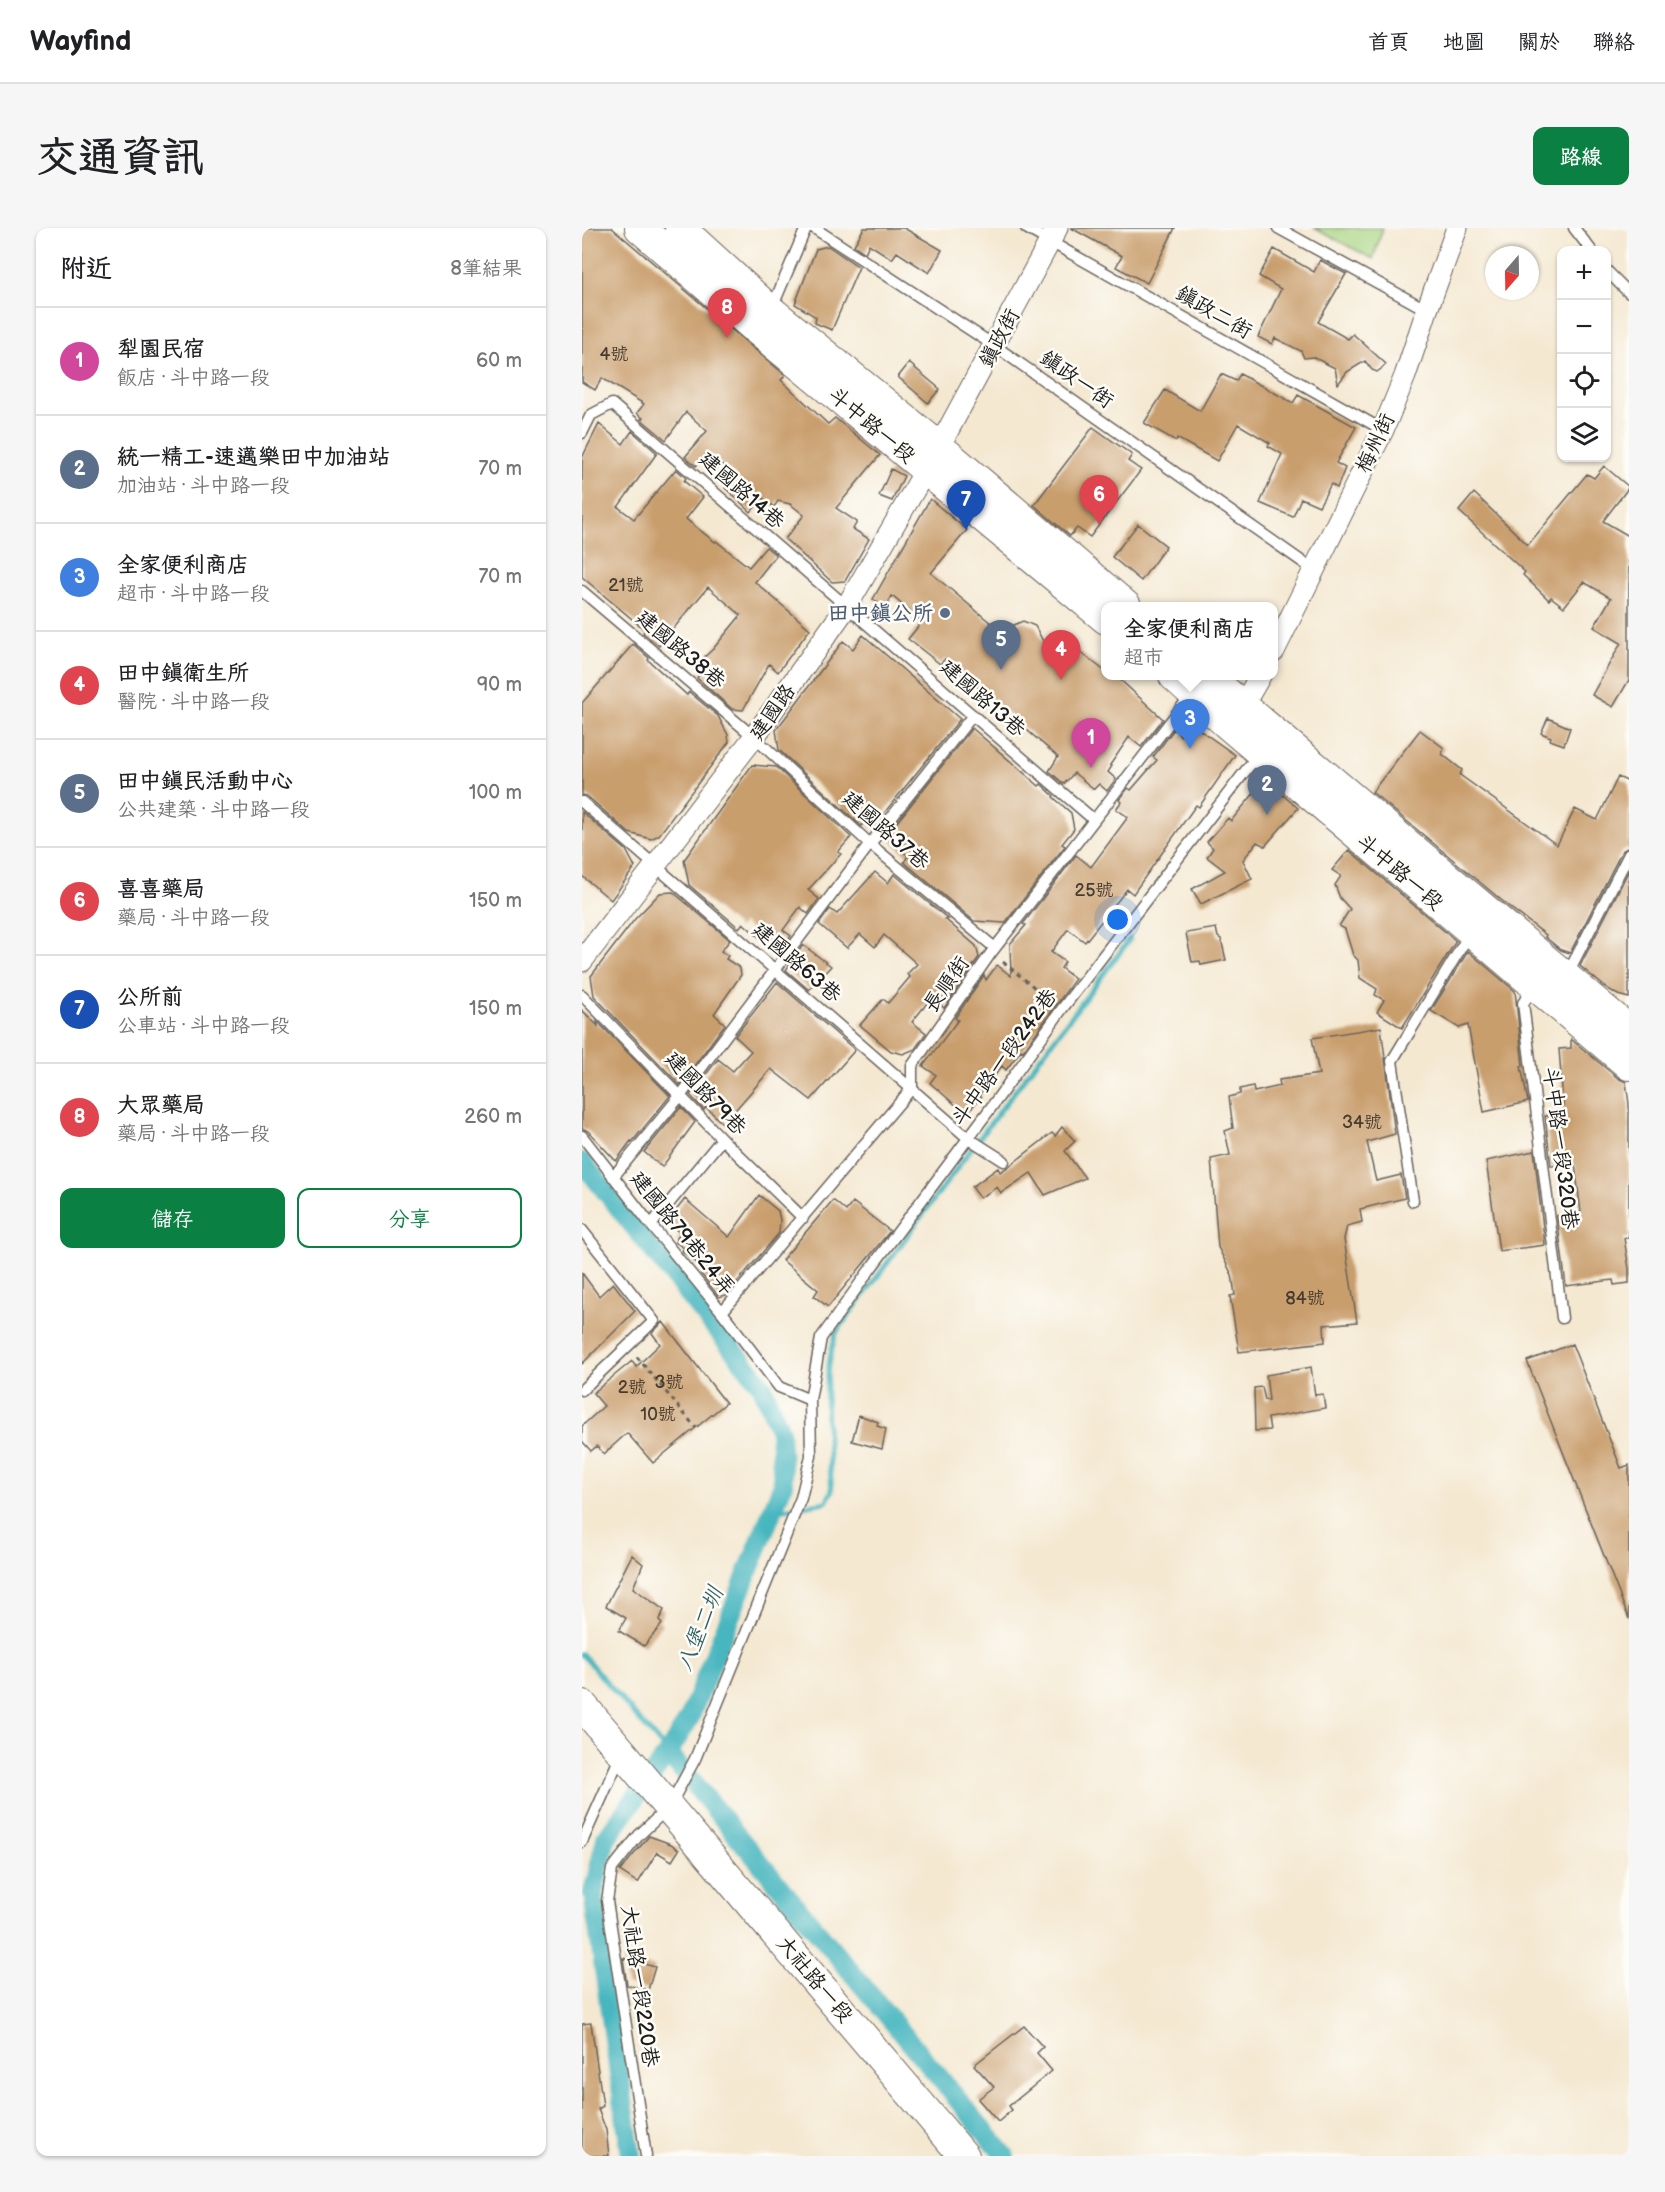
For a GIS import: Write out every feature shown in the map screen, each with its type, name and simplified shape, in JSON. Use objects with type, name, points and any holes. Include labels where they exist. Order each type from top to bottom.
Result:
[{"type":"main road","name":"斗中路一段","points":[[640,228],[763,320],[932,458],[1121,602]]},
{"type":"main road","name":"斗中路一段","points":[[680,228],[763,320]]},
{"type":"main road","name":"斗中路一段","points":[[932,458],[1101,614]]},
{"type":"main road","name":"斗中路一段","points":[[1195,680],[1329,796],[1551,981],[1629,1065]]},
{"type":"main road","name":"斗中路一段","points":[[1234,715],[1260,752],[1329,796]]},
{"type":"main road","name":"斗中路一段","points":[[1551,981],[1619,1018]]},
{"type":"main road","points":[[582,1706],[625,1757]]},
{"type":"main road","name":"大社路一段","points":[[625,1757],[964,2156]]},
{"type":"street","name":"梅州街","points":[[1278,643],[1383,430],[1405,376],[1457,228]]},
{"type":"street","name":"鎮政街","points":[[932,458],[1054,235]]},
{"type":"street","name":"建國路","points":[[582,962],[754,738],[847,606],[932,458]]},
{"type":"street","points":[[1234,715],[1257,680]]},
{"type":"lane","points":[[763,320],[806,228]]},
{"type":"lane","name":"鎮政一街","points":[[814,228],[995,346],[1314,570]]},
{"type":"lane","name":"鎮政二街","points":[[1026,228],[1054,235],[1383,430]]},
{"type":"lane","points":[[1278,228],[1427,310]]},
{"type":"lane","points":[[1574,228],[1588,246]]},
{"type":"lane","points":[[1611,275],[1629,293]]},
{"type":"lane","name":"建國路14巷","points":[[582,434],[591,414],[612,404],[847,606]]},
{"type":"lane","name":"建國路38巷","points":[[582,591],[754,738]]},
{"type":"lane","name":"建國路13巷","points":[[847,606],[1094,820]]},
{"type":"lane","name":"長順街","points":[[912,1088],[912,1066],[993,950],[1094,820],[1195,680]]},
{"type":"lane","name":"建國路79巷24弄","points":[[614,1177],[681,1095],[870,844],[973,715]]},
{"type":"lane","name":"建國路37巷","points":[[754,738],[870,844],[993,950]]},
{"type":"lane","name":"斗中路一段242巷","points":[[667,1805],[695,1758],[801,1498],[811,1456],[810,1400],[821,1338],[1062,1009],[1260,752]]},
{"type":"lane","name":"建國路63巷","points":[[582,802],[968,1138],[1004,1161]]},
{"type":"lane","name":"斗中路一段320巷","points":[[1562,1318],[1523,1003],[1551,981],[1629,854]]},
{"type":"lane","points":[[1413,1201],[1392,1061],[1478,921]]},
{"type":"lane","name":"建國路79巷","points":[[582,995],[722,1139],[803,1218]]},
{"type":"lane","points":[[723,1312],[912,1088]]},
{"type":"lane","name":"建國路79巷24弄","points":[[582,1136],[651,1226],[723,1312],[779,1387],[810,1400]]},
{"type":"lane","points":[[651,1226],[722,1139]]},
{"type":"lane","points":[[582,1230],[654,1321],[582,1390]]},
{"type":"lane","points":[[582,1842],[625,1757]]},
{"type":"lane","name":"大社路一段220巷","points":[[645,2156],[607,1901],[612,1869],[667,1805]]},
{"type":"path","points":[[993,950],[1062,1009]]},
{"type":"path","points":[[628,1346],[696,1428]]},
{"type":"green space","points":[[1314,228],[1383,228],[1373,259]]},
{"type":"building","points":[[582,228],[612,228],[785,375],[781,380],[828,424],[835,418],[880,455],[836,508],[857,522],[853,529],[869,539],[845,581],[832,582],[785,539],[804,515],[790,504],[778,501],[774,507],[763,498],[751,512],[725,488],[735,475],[707,453],[696,466],[685,457],[707,431],[686,412],[666,440],[637,413],[644,404],[602,378],[595,390],[582,382]]},
{"type":"building","points":[[864,228],[904,228],[942,250],[929,273],[897,252],[892,259],[869,244],[865,253],[854,245]]},
{"type":"building","points":[[1071,228],[1175,228],[1147,283],[1116,267],[1122,256]]},
{"type":"building","points":[[828,246],[859,267],[832,330],[815,323],[816,317],[795,304],[816,249]]},
{"type":"building","points":[[1274,249],[1314,272],[1320,260],[1346,274],[1318,322],[1348,339],[1353,334],[1386,364],[1381,369],[1377,372],[1372,370],[1365,361],[1347,372],[1338,384],[1335,368],[1313,357],[1304,358],[1301,351],[1275,338],[1272,344],[1258,337],[1281,289],[1259,276]]},
{"type":"building","points":[[909,363],[940,389],[928,403],[898,377]]},
{"type":"building","points":[[1221,374],[1236,381],[1240,374],[1293,403],[1298,395],[1356,427],[1336,463],[1345,468],[1337,488],[1331,484],[1319,506],[1301,498],[1293,517],[1260,503],[1282,454],[1268,446],[1270,443],[1238,424],[1217,461],[1177,438],[1176,441],[1144,423],[1165,390],[1200,411]]},
{"type":"building","points":[[599,424],[623,444],[632,431],[657,453],[618,507],[634,519],[676,469],[686,478],[684,481],[703,497],[686,519],[749,567],[766,547],[776,555],[755,582],[810,629],[778,672],[769,664],[743,710],[732,709],[697,678],[705,664],[700,661],[741,615],[708,587],[659,646],[643,633],[645,630],[582,577],[582,458]]},
{"type":"building","points":[[1093,427],[1132,455],[1128,461],[1141,470],[1090,537],[1077,528],[1070,536],[1034,505]]},
{"type":"building","points":[[1604,466],[1629,487],[1603,521],[1629,536],[1629,680],[1613,707],[1592,695],[1621,643],[1594,627],[1611,598],[1584,582],[1564,607],[1551,597],[1549,600],[1523,575],[1525,572],[1459,511],[1474,493],[1528,545],[1587,474],[1594,478]]},
{"type":"building","points":[[891,469],[904,476],[892,501],[879,496]]},
{"type":"building","points":[[930,499],[967,530],[931,573],[1004,634],[1009,627],[1023,621],[1035,626],[1044,643],[1060,638],[1070,644],[1101,668],[1101,680],[1120,680],[1163,719],[1141,747],[1129,737],[1110,765],[1112,766],[1108,772],[1116,779],[1107,791],[1099,784],[1094,789],[1074,773],[1064,784],[1049,771],[1058,757],[945,659],[940,664],[908,639],[922,622],[892,596],[885,609],[873,599]]},
{"type":"building","points":[[1138,524],[1166,546],[1141,581],[1112,557]]},
{"type":"building","points":[[863,635],[960,719],[872,828],[865,822],[861,826],[779,750],[776,730],[843,641],[853,649]]},
{"type":"building","points":[[633,644],[687,695],[689,692],[718,716],[728,735],[729,742],[659,835],[651,839],[629,833],[587,796],[582,795],[582,703]]},
{"type":"building","points":[[1548,718],[1570,728],[1564,745],[1550,740],[1551,737],[1541,733]]},
{"type":"building","points":[[1190,723],[1235,755],[1199,807],[1196,805],[1133,894],[1127,889],[1085,942],[1068,929],[1051,952],[1065,962],[1061,968],[1075,979],[1023,1051],[1021,1050],[1006,1070],[1002,1066],[966,1114],[930,1083],[936,1075],[923,1066],[958,1020],[955,1018],[984,975],[986,980],[997,965],[1011,976],[1010,944],[1026,925],[1023,924],[1076,855],[1091,867],[1128,817],[1116,809],[1121,802],[1119,800],[1128,788],[1131,790],[1157,760],[1153,757],[1174,729],[1181,736]]},
{"type":"building","points":[[972,728],[1039,786],[1041,784],[1054,796],[1071,813],[1074,829],[1062,844],[1065,846],[1005,923],[974,921],[904,862],[908,856],[886,836]]},
{"type":"building","points":[[1420,730],[1444,748],[1442,754],[1462,770],[1460,775],[1557,845],[1575,809],[1597,820],[1618,777],[1629,782],[1629,847],[1622,851],[1570,953],[1561,950],[1545,937],[1546,935],[1372,792]]},
{"type":"building","points":[[752,765],[776,767],[851,837],[838,852],[841,854],[808,890],[819,899],[808,914],[800,907],[783,930],[791,936],[778,954],[743,923],[739,928],[689,885],[684,860]]},
{"type":"building","points":[[1265,780],[1298,808],[1265,846],[1257,842],[1243,860],[1252,879],[1201,904],[1192,889],[1225,871],[1207,857],[1213,848],[1207,842],[1228,818],[1231,821]]},
{"type":"building","points":[[582,812],[626,850],[635,867],[611,900],[582,876]]},
{"type":"building","points":[[1349,850],[1456,941],[1402,1028],[1377,1012],[1384,1000],[1375,995],[1377,989],[1360,978],[1358,960],[1353,955],[1345,929],[1339,926],[1350,909],[1340,898],[1335,885],[1341,876],[1332,870]]},
{"type":"building","points":[[1629,870],[1629,998],[1618,995],[1605,987],[1580,966]]},
{"type":"building","points":[[875,872],[888,883],[894,874],[948,919],[945,919],[976,946],[979,957],[944,1008],[932,997],[912,1022],[926,1033],[915,1049],[903,1054],[891,1051],[860,1025],[883,999],[888,1003],[910,977],[907,974],[917,964],[884,935],[875,947],[860,934],[847,948],[819,924],[830,909],[837,914]]},
{"type":"building","points":[[673,892],[730,940],[721,951],[728,956],[726,959],[740,968],[741,975],[714,1014],[725,1024],[680,1085],[594,996],[591,976],[635,919],[660,893]]},
{"type":"building","points":[[1216,928],[1226,960],[1201,965],[1200,961],[1192,962],[1186,933]]},
{"type":"building","points":[[803,945],[831,966],[809,990],[786,970]]},
{"type":"building","points":[[1468,951],[1515,991],[1523,1066],[1521,1066],[1528,1102],[1484,1112],[1468,1025],[1459,1028],[1431,1011]]},
{"type":"building","points":[[777,982],[855,1050],[811,1100],[771,1069],[723,1124],[706,1107],[704,1110],[690,1095],[718,1059],[733,1071],[751,1051],[735,1036]]},
{"type":"building","points":[[582,1010],[598,1026],[597,1021],[670,1096],[616,1161],[588,1131],[582,1128]]},
{"type":"building","points":[[1381,1027],[1395,1134],[1367,1142],[1376,1181],[1401,1175],[1405,1198],[1360,1209],[1362,1222],[1347,1226],[1344,1239],[1357,1322],[1324,1325],[1325,1342],[1239,1352],[1230,1296],[1235,1295],[1232,1275],[1218,1247],[1211,1159],[1230,1155],[1225,1131],[1233,1128],[1229,1097],[1240,1094],[1240,1089],[1253,1086],[1254,1092],[1280,1086],[1279,1080],[1319,1074],[1312,1038]]},
{"type":"building","points":[[1571,1039],[1626,1082],[1629,1104],[1629,1238],[1624,1238],[1629,1283],[1614,1285],[1613,1280],[1566,1286],[1557,1216],[1581,1213],[1575,1164],[1551,1166],[1545,1116],[1564,1115],[1559,1049],[1571,1048]]},
{"type":"building","points":[[681,1107],[695,1122],[662,1167],[644,1152]]},
{"type":"building","points":[[1062,1127],[1075,1141],[1065,1151],[1085,1178],[1045,1195],[1031,1173],[1001,1193],[997,1187],[980,1198],[972,1187],[998,1168],[1000,1172],[1008,1167],[1052,1133],[1055,1136]]},
{"type":"building","points":[[1534,1151],[1545,1245],[1499,1251],[1486,1161]]},
{"type":"building","points":[[759,1195],[778,1211],[779,1233],[726,1295],[719,1297],[701,1274],[704,1269],[683,1252],[684,1248],[675,1242],[680,1233],[667,1222],[685,1199],[729,1237]]},
{"type":"building","points":[[833,1200],[846,1211],[853,1202],[890,1231],[828,1307],[814,1296],[818,1290],[782,1260]]},
{"type":"building","points":[[582,1273],[599,1296],[613,1283],[635,1311],[582,1364]]},
{"type":"building","points":[[663,1322],[726,1403],[653,1463],[627,1433],[604,1454],[597,1446],[591,1451],[582,1441],[582,1426],[604,1406],[593,1393],[632,1361],[636,1367],[660,1344],[652,1333]]},
{"type":"building","points":[[1572,1344],[1621,1468],[1629,1465],[1629,1619],[1527,1361]]},
{"type":"building","points":[[1311,1367],[1315,1395],[1323,1394],[1325,1408],[1268,1418],[1270,1430],[1255,1431],[1254,1388],[1262,1387],[1265,1400],[1269,1400],[1266,1375]]},
{"type":"building","points":[[859,1415],[878,1422],[877,1426],[886,1429],[882,1449],[852,1441]]},
{"type":"building","points":[[632,1555],[643,1564],[633,1588],[664,1610],[659,1621],[662,1624],[644,1646],[619,1631],[626,1618],[606,1606]]},
{"type":"building","points":[[649,1836],[671,1844],[679,1850],[672,1861],[657,1852],[638,1883],[620,1871]]},
{"type":"building","points":[[623,1958],[655,1967],[648,1990],[627,1985]]},
{"type":"building","points":[[591,2023],[603,2106],[598,2109],[606,2130],[609,2156],[582,2156],[582,2024]]},
{"type":"building","points":[[1024,2026],[1043,2047],[1037,2053],[1052,2071],[1009,2106],[1012,2110],[998,2122],[978,2099],[994,2087],[974,2065]]},
{"type":"waterway","points":[[772,1511],[826,1502],[832,1491],[826,1411],[828,1372],[836,1333],[968,1153],[1130,939]]},
{"type":"waterway","name":"八堡二圳","points":[[582,1162],[762,1386],[780,1431],[783,1484],[689,1719],[668,1753],[606,1838],[593,1893],[631,2156]]},
{"type":"waterway","points":[[582,1654],[668,1753]]},
{"type":"waterway","points":[[668,1753],[1005,2156]]},
{"type":"place","name":"大眾藥局","points":[[727,338]]},
{"type":"place","name":"喜喜藥局","points":[[1099,525]]},
{"type":"place","name":"公所前","points":[[966,530]]},
{"type":"place","name":"田中鎮公所","points":[[945,613]]},
{"type":"place","name":"田中鎮民活動中心","points":[[1001,670]]},
{"type":"place","name":"田中鎮衛生所","points":[[1061,680]]},
{"type":"place","name":"全家便利商店","points":[[1190,749]]},
{"type":"place","name":"犁園民宿","points":[[1091,768]]},
{"type":"place","name":"統一精工-速邁樂田中加油站","points":[[1267,815]]}]
